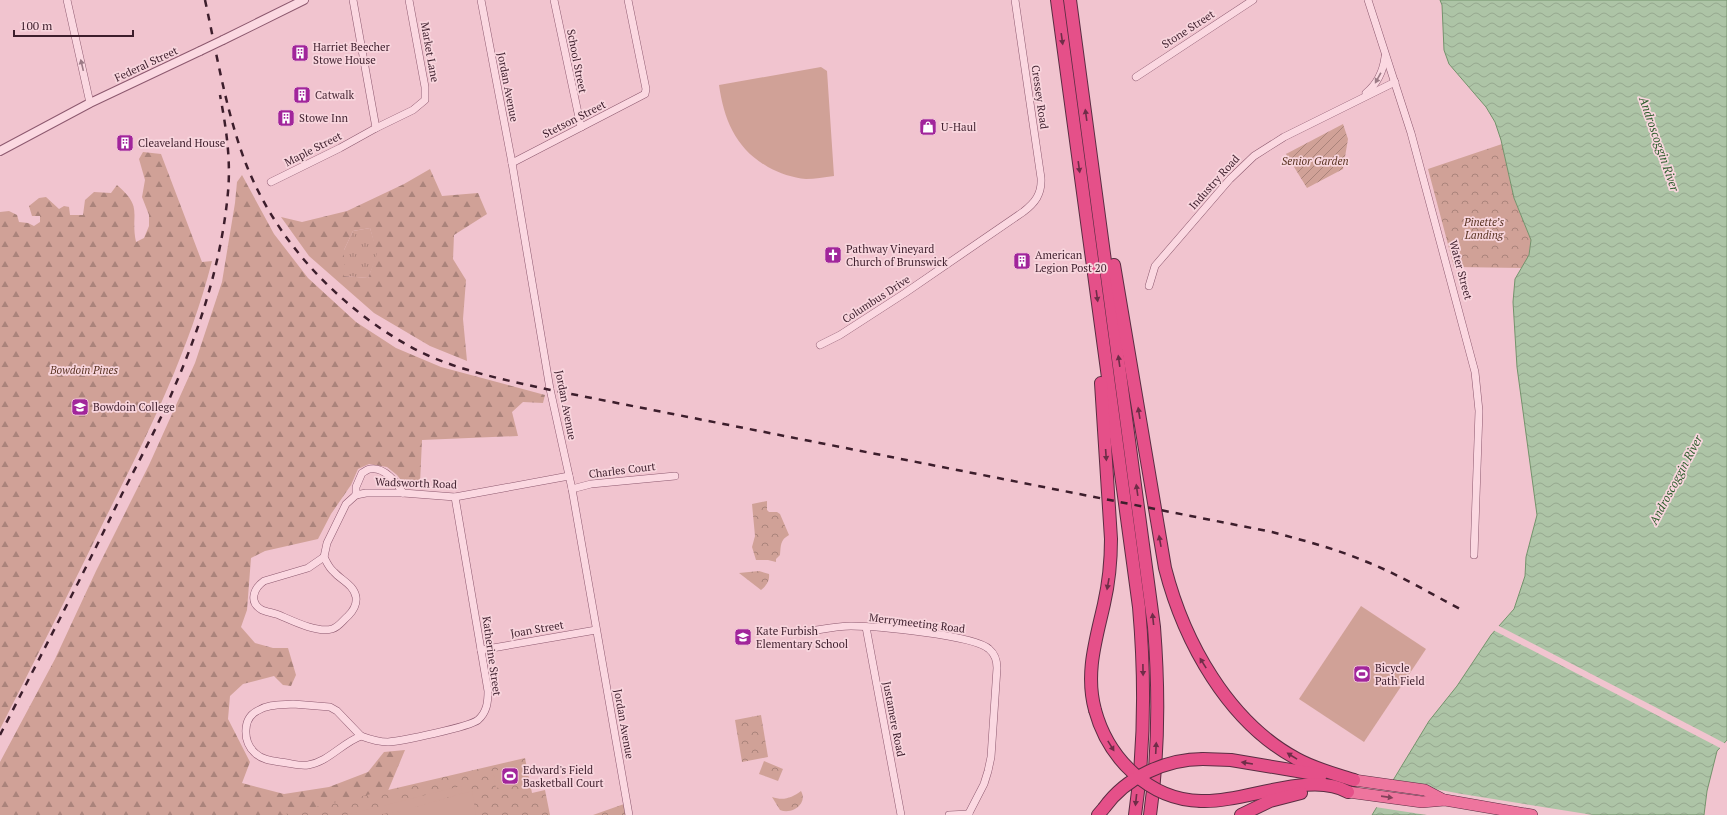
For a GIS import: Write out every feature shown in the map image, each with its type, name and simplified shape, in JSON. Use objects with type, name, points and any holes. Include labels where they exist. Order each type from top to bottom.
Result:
[{"type":"highway","points":[[1057,0],[1141,636],[1143,721],[1135,815]]},
{"type":"highway","points":[[1070,0],[1154,627],[1158,715],[1155,773],[1150,815]]},
{"type":"highway","points":[[1101,223],[1114,260],[1165,568],[1177,609],[1186,630],[1212,678],[1254,728],[1268,740],[1296,758],[1324,771],[1354,780]]},
{"type":"highway","points":[[1105,360],[1101,380],[1111,560],[1104,603],[1091,661],[1091,687],[1095,710],[1103,733],[1120,760],[1146,784],[1166,794],[1189,801],[1232,799],[1303,786],[1333,785],[1339,786],[1348,792]]},
{"type":"highway","points":[[1101,811],[1120,790],[1147,772],[1177,762],[1203,759],[1231,760],[1425,790],[1445,800]]},
{"type":"highway","points":[[1241,815],[1270,801],[1295,794],[1312,792],[1348,792],[1422,802],[1445,800],[1532,815]]},
{"type":"street","points":[[67,0],[90,103]]},
{"type":"street","name":"Federal Street","points":[[0,151],[90,103],[304,0]]},
{"type":"street","points":[[354,0],[376,128]]},
{"type":"street","name":"Market Lane","points":[[376,128],[413,110],[425,100],[425,88],[410,0]]},
{"type":"street","name":"Jordan Avenue","points":[[481,0],[512,163],[550,389],[572,489],[630,815]]},
{"type":"street","name":"School Street","points":[[554,0],[580,127]]},
{"type":"street","name":"Stetson Street","points":[[512,163],[645,94],[646,90],[628,0]]},
{"type":"street","name":"Cressey Road","points":[[1015,0],[1041,178],[1041,186],[1038,196]]},
{"type":"street","name":"Stone Street","points":[[1136,77],[1253,0]]},
{"type":"street","name":"Water Street","points":[[1368,0],[1395,82],[1428,193],[1476,372],[1479,411],[1474,555]]},
{"type":"street","name":"Industry Road","points":[[1362,97],[1377,80],[1383,68],[1385,53]]},
{"type":"street","name":"Industry Road","points":[[1149,286],[1155,266],[1243,165],[1254,156],[1284,137],[1362,97],[1395,82]]},
{"type":"street","name":"Maple Street","points":[[271,182],[340,148],[376,128]]},
{"type":"street","name":"Columbus Drive","points":[[820,345],[840,335],[940,270],[1029,207],[1038,196]]},
{"type":"street","points":[[324,557],[308,568],[264,581],[258,585],[254,591],[255,604],[261,609],[322,630],[332,629],[339,625],[354,608],[356,595],[347,583],[329,566],[324,557],[327,543],[346,504],[356,495],[356,487],[362,473],[371,468],[378,470],[392,478],[398,484],[403,493]]},
{"type":"street","name":"Wadsworth Road","points":[[356,495],[366,493],[403,493],[455,496],[569,476]]},
{"type":"street","name":"Charles Court","points":[[572,489],[599,483],[675,476]]},
{"type":"street","name":"Katherine Street","points":[[361,736],[392,742],[470,725],[478,720],[484,713],[488,699],[455,496]]},
{"type":"street","name":"Merrymeeting Road","points":[[811,631],[843,626],[866,627],[948,636],[973,641],[989,649],[997,662],[997,682],[991,757],[984,784],[968,814]]},
{"type":"street","name":"Justamere Road","points":[[866,627],[901,815]]},
{"type":"street","name":"Joan Street","points":[[481,650],[596,630]]},
{"type":"street","points":[[293,704],[321,705],[330,707],[337,711],[361,736],[352,739],[323,759],[307,766],[262,757],[255,753],[250,747],[246,734],[246,727],[247,720],[251,715],[265,707],[293,704]]},
{"type":"street","points":[[949,815],[968,814]]},
{"type":"green space","points":[[821,67],[827,71],[834,176],[806,179],[781,173],[757,160],[740,142],[728,122],[719,85]]},
{"type":"green space","name":"Senior Garden","points":[[1343,124],[1348,139],[1343,169],[1307,188],[1286,154]]},
{"type":"green space","name":"Pinette’s Landing","points":[[1502,144],[1514,198],[1531,240],[1529,255],[1522,268],[1454,267],[1428,169]]},
{"type":"green space","name":"Bowdoin Pines","points":[[143,152],[161,154],[202,262],[212,261],[192,327],[153,422],[0,729],[0,212],[9,211],[17,215],[19,222],[28,223],[34,226],[40,222],[40,216],[32,216],[29,206],[39,198],[46,197],[59,209],[64,206],[69,207],[70,215],[83,215],[85,200],[94,192],[111,193],[117,185],[131,200],[133,205],[136,242],[144,238],[149,226],[149,215],[142,197],[145,180],[139,159]]},
{"type":"green space","points":[[430,169],[442,196],[478,193],[487,214],[454,235],[453,259],[466,280],[463,319],[467,361],[430,346],[374,313],[309,256],[281,217],[302,222],[347,211],[404,184]],"holes":[[[370,228],[377,254],[368,278],[344,276],[344,250],[353,231]]]},
{"type":"green space","points":[[242,175],[274,234],[308,278],[356,322],[396,348],[441,367],[545,395],[543,403],[523,402],[512,412],[518,436],[422,440],[420,484],[404,484],[397,475],[387,467],[369,464],[358,469],[351,485],[331,514],[318,539],[265,551],[251,558],[247,610],[241,627],[255,643],[273,648],[288,648],[296,675],[291,686],[283,685],[274,676],[243,684],[230,696],[228,719],[250,762],[242,783],[284,794],[329,787],[368,772],[384,752],[405,750],[385,798],[307,815],[0,815],[0,762],[55,659],[96,571],[149,465],[195,363],[222,282],[237,182]]},
{"type":"green space","points":[[370,228],[378,254],[368,278],[344,276],[344,250],[353,231]]},
{"type":"green space","points":[[767,501],[767,510],[769,512],[777,512],[780,514],[789,535],[782,541],[780,555],[776,559],[776,562],[756,560],[752,547],[755,536],[752,504]]},
{"type":"green space","points":[[759,571],[769,574],[767,583],[761,590],[739,573]]},
{"type":"green space","name":"Bicycle Path Field","points":[[1361,606],[1426,649],[1364,742],[1299,699]]},
{"type":"green space","points":[[761,715],[768,757],[742,762],[735,720]]},
{"type":"green space","points":[[525,758],[532,793],[545,790],[550,815],[281,815]]},
{"type":"green space","points":[[764,761],[783,769],[778,781],[759,774]]},
{"type":"green space","name":"Edward's Field Basketball Court","points":[[524,765],[527,782],[496,788],[493,771]]},
{"type":"green space","points":[[461,786],[462,793],[412,808],[472,791],[476,815],[391,815],[401,812],[398,811],[378,815],[346,815]]},
{"type":"green space","points":[[801,791],[803,795],[801,804],[790,811],[780,810],[772,797],[780,799],[787,798]]},
{"type":"green space","points":[[624,804],[626,815],[593,815]]},
{"type":"water","name":"Androscoggin River","points":[[1440,0],[1727,0],[1727,740],[1717,751],[1707,791],[1704,815],[1372,815],[1429,721],[1457,686],[1491,635],[1514,609],[1525,576],[1526,557],[1537,515],[1517,367],[1513,302],[1515,279],[1529,255],[1531,240],[1514,198],[1501,140],[1495,122],[1486,107],[1449,64],[1444,50],[1442,5]]},
{"type":"pier","points":[[1497,625],[1726,744],[1722,749],[1493,630]]},
{"type":"pier","points":[[1391,781],[1593,815],[1427,815],[1375,807]]},
{"type":"railway","points":[[205,0],[222,83],[239,144],[257,189],[270,213],[301,256],[338,295],[380,328],[403,343],[421,352],[441,361],[471,371],[546,389],[1272,532],[1329,548],[1375,565],[1460,609]]},
{"type":"railway","points":[[0,735],[156,428],[193,341],[209,292],[221,242],[228,192],[229,167],[220,95]]},
{"type":"place","name":"Harriet Beecher Stowe House","points":[[300,53]]},
{"type":"place","name":"Catwalk","points":[[302,95]]},
{"type":"place","name":"Stowe Inn","points":[[286,118]]},
{"type":"place","name":"U-Haul","points":[[928,127]]},
{"type":"place","name":"Cleaveland House","points":[[125,143]]},
{"type":"place","name":"Pathway Vineyard Church of Brunswick","points":[[833,255]]},
{"type":"place","name":"American Legion Post 20","points":[[1022,261]]},
{"type":"place","name":"Bowdoin College","points":[[80,407]]},
{"type":"place","name":"Kate Furbish Elementary School","points":[[743,637]]},
{"type":"place","name":"Bicycle Path Field","points":[[1362,674]]},
{"type":"place","name":"Edward's Field Basketball Court","points":[[510,776]]}]
